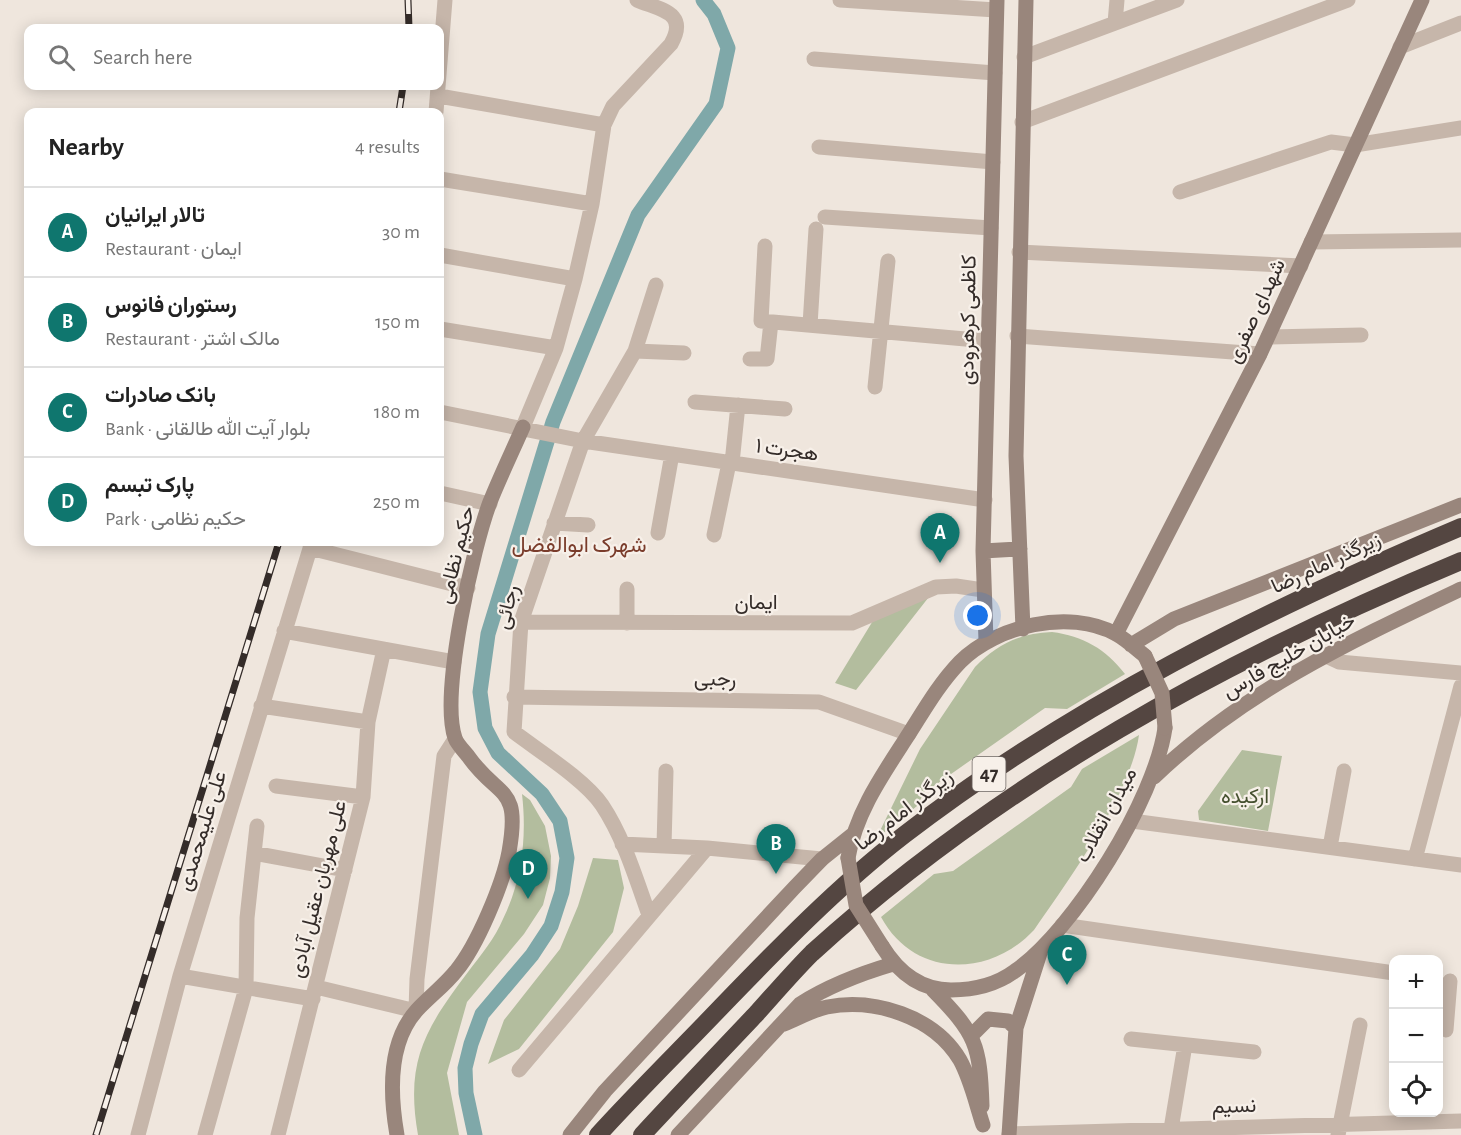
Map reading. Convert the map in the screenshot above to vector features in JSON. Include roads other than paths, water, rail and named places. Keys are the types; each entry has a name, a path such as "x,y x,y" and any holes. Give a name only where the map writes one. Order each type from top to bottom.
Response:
{"highway":[{"name":"زیرگذر امام رضا","path":"598,1135 796,930 902,836 970,787 1138,682 1325,587 1461,527"},
{"name":"47","path":"642,1135 811,955 909,871 1048,771 1166,702 1298,635 1461,561"}],"main road":[{"path":"1023,629 1016,456 1026,0"},
{"name":"شهدای صفری","path":"1116,634 1260,354 1422,0"},
{"name":"کاظمی کرهرودی","path":"986,641 983,550 997,5"},
{"name":"حکیم نظامی","path":"455,739 452,713 454,662 468,588 490,504 527,428"},
{"path":"1131,645 1174,619 1461,505"},
{"path":"983,550 1020,549"},
{"name":"خیابان خلیج فارس","path":"1151,780 1188,745 1247,701 1324,655 1461,589"},
{"name":"میدان انقلاب","path":"1056,622 1089,624 1116,634 1145,656 1162,693 1165,728 1162,749 1151,780 1132,821 1062,925 1041,950 1014,972 988,986 964,990 933,990 893,964 856,904 848,858 852,835 871,796 933,695 953,670 986,641 1023,629 1056,622"},
{"path":"397,1135 393,1093 396,1050 416,1011 457,970 486,919 509,854 513,814 510,802 502,790 471,761 455,739"},
{"path":"570,1135 605,1091 822,859 852,835"},
{"path":"1009,1135 1016,1028 1041,950"},
{"path":"678,1135 775,1028 801,1004 825,988 854,975 893,964"},
{"path":"933,990 963,1021 972,1035 981,1063 983,1130"},
{"path":"775,1028 824,1008 848,1004 872,1006 914,1020 945,1043 958,1058 966,1072 983,1130"},
{"path":"972,1035 988,1019 1008,1021 1016,1028"}],"street":[{"path":"444,24 445,0"},
{"name":"حکیم نظامی","path":"527,428 556,348 575,279 592,204 604,125 613,106 671,44 677,33 678,23 673,14 637,0"},
{"path":"840,0 997,5"},
{"path":"1116,23 1118,0"},
{"path":"1024,57 1177,0"},
{"path":"1022,122 1348,0"},
{"path":"1400,47 1461,23"},
{"path":"814,59 995,72"},
{"path":"437,108 439,90"},
{"path":"439,96 604,125"},
{"path":"1180,192 1331,142 1355,145 1461,128"},
{"path":"819,147 993,162"},
{"path":"444,180 592,204"},
{"path":"810,325 820,223 991,228"},
{"path":"1311,242 1461,240"},
{"path":"750,359 767,359 765,246"},
{"path":"1019,252 1300,266"},
{"path":"444,256 575,279"},
{"path":"875,387 888,261"},
{"name":"رجائی","path":"622,844 602,804 566,771 514,732 514,697 521,622 554,523 583,441 634,351 656,285"},
{"path":"766,321 988,341"},
{"path":"444,330 556,348"},
{"path":"1268,337 1361,335"},
{"path":"1017,336 1260,354"},
{"path":"634,351 684,353"},
{"path":"694,402 785,409"},
{"path":"714,536 730,463 738,405"},
{"name":"هجرت ۱","path":"444,413 583,441 985,500"},
{"path":"658,533 672,454"},
{"path":"444,494 490,504"},
{"path":"554,523 588,525"},
{"name":"علی علیمحمدی","path":"138,1135 180,976 311,546"},
{"path":"315,546 468,588"},
{"name":"ایمان","path":"521,622 852,623 936,586 983,590"},
{"path":"627,589 627,623"},
{"path":"284,631 454,662"},
{"name":"علی مهربان عقیل آبادی","path":"278,1135 363,797 368,722 384,649"},
{"path":"1324,655 1339,662 1461,673"},
{"path":"1415,859 1461,686"},
{"name":"رجبی","path":"514,697 819,702 909,734"},
{"path":"261,706 368,722"},
{"path":"180,976 246,988 314,993 416,1011 417,979 444,756 455,739"},
{"path":"664,846 666,771"},
{"path":"1330,847 1344,771"},
{"path":"276,786 363,797"},
{"path":"1132,821 1461,865"},
{"path":"205,1135 246,988 247,918 257,826"},
{"path":"649,915 622,844 706,848 822,859"},
{"path":"519,1070 706,848"},
{"path":"254,853 345,870"},
{"path":"1062,925 1389,972"},
{"path":"1446,1030 1450,981"},
{"path":"1339,1130 1360,1025"},
{"path":"1131,1039 1254,1052"},
{"path":"1171,1129 1185,1045"},
{"name":"نسیم","path":"1009,1135 1171,1129 1339,1130 1461,1121"}],"waterway":[{"path":"475,1135 466,1093 465,1068 471,1044 482,1014 532,955 551,926 562,892 567,858 560,821 542,794 498,753 485,728 480,692 488,634 553,422 638,215 716,104 728,48 714,14 703,0"}],"railway":[{"path":"408,0 409,24"},
{"path":"400,108 402,90"},
{"path":"96,1135 278,546"}],"place":[{"name":"تالار ایرانیان","path":"940,563"},
{"name":"رستوران فانوس","path":"776,874"},
{"name":"پارک تبسم","path":"528,899"},
{"name":"بانک صادرات","path":"1067,985"}],"district":[{"name":"شهرک ابوالفضل","path":"579,545"}],"park label":[{"name":"ارکیده","path":"1245,796"}]}
